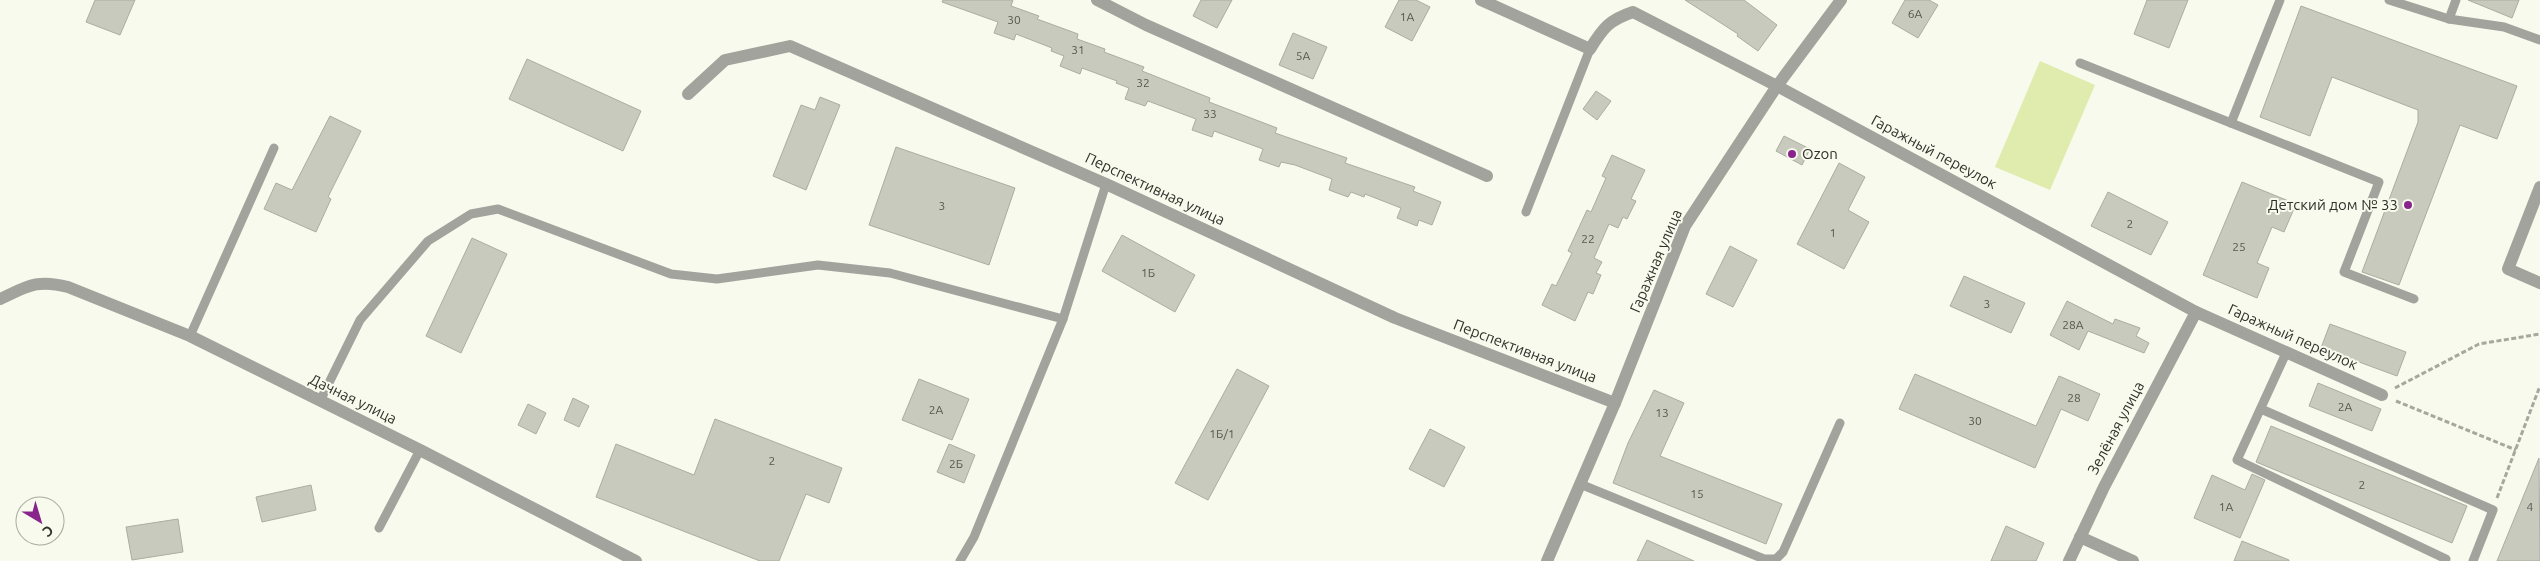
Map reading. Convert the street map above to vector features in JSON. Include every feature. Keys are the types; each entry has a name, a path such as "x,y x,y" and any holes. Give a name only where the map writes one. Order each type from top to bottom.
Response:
{"street":[{"path":"1097,0 1146,25 1487,176"},
{"path":"1481,0 1590,49"},
{"name":"Гаражная улица","path":"1547,561 1615,404 1685,226 1776,86 1841,0"},
{"name":"Гаражный переулок","path":"1590,49 1602,29 1616,18 1633,12 1776,86 2196,312 2382,395"},
{"name":"Перспективная улица","path":"688,94 725,60 790,46 1106,184 1395,318 1615,404"},
{"path":"2540,186 2508,269 2540,283"},
{"name":"Дачная улица","path":"0,299 32,284 48,282 68,287 190,336 420,450 636,561"},
{"name":"Зелёная улица","path":"2070,561 2080,537 2196,312"},
{"path":"2080,537 2133,561"}],"lane":[{"path":"2231,123 2280,0"},
{"path":"2389,0 2449,19 2504,27 2540,40"},
{"path":"2449,19 2456,0"},
{"path":"1526,212 1590,49"},
{"path":"2080,63 2379,182 2344,272 2414,299"},
{"path":"190,336 274,148"},
{"path":"960,561 974,537 1063,319 1106,184"},
{"path":"320,401 360,320 428,240 472,214 498,209 671,274 717,279 818,264 890,273 1063,319"},
{"path":"2287,351 2237,460 2446,559"},
{"path":"2261,409 2493,510 2473,561"},
{"path":"1580,484 1764,559 1776,559 1783,552 1840,423"},
{"path":"379,528 420,450"}],"path":[{"path":"2382,395 2479,344 2540,334"},
{"path":"2493,510 2540,386"},
{"path":"2382,395 2516,450"}],"green space":[{"path":"2040,61 2095,85 2050,190 1995,167"}],"building":[{"path":"95,0 135,0 120,35 86,22"},
{"path":"943,0 1013,0 1011,6 1039,16 1037,19 1078,34 1077,39 1105,49 1104,52 1144,67 1142,71 1210,98 1209,102 1277,128 1275,133 1347,158 1345,163 1415,187 1413,191 1441,202 1432,225 1419,220 1417,226 1397,218 1401,208 1365,194 1364,197 1351,192 1348,197 1329,190 1332,179 1295,165 1281,162 1279,167 1259,160 1263,149 1214,131 1212,137 1192,130 1196,119 1148,101 1145,106 1125,99 1129,88 1116,83 1117,81 1082,68 1080,74 1060,66 1064,56 1051,51 1052,48 1016,34 1014,40 994,33 998,22 942,2"},
{"path":"1201,0 1232,0 1217,28 1193,16"},
{"path":"1399,0 1416,0 1430,7 1412,41 1385,27"},
{"path":"1685,0 1744,0 1777,25 1758,51 1737,36 1738,34"},
{"path":"1905,0 1929,0 1938,5 1918,38 1892,23"},
{"path":"2147,0 2188,0 2169,48 2134,34"},
{"path":"2468,0 2519,0 2512,18"},
{"name":"Детский дом № 33","path":"2301,6 2517,86 2497,139 2460,125 2399,285 2362,272 2418,122 2418,110 2332,77 2310,136 2260,117"},
{"path":"1293,33 1327,47 1313,79 1279,65"},
{"path":"527,59 641,111 623,151 509,99"},
{"path":"1596,91 1611,101 1597,120 1583,109"},
{"path":"820,97 840,105 806,190 773,176 801,105 815,110"},
{"path":"330,116 361,131 328,197 331,199 316,232 264,209 276,183 292,190"},
{"path":"1784,136 1810,149 1802,165 1776,151"},
{"path":"896,147 1015,188 989,265 869,225"},
{"path":"1612,155 1645,170 1631,199 1636,201 1627,219 1623,217 1618,228 1609,224 1594,258 1602,262 1596,273 1601,275 1593,294 1588,292 1575,321 1542,305 1552,284 1556,286 1572,253 1568,251 1587,210 1591,212 1606,178 1602,176"},
{"path":"1839,163 1865,177 1848,210 1869,222 1844,269 1797,244"},
{"path":"2242,182 2296,204 2284,232 2272,227 2257,263 2269,268 2257,298 2203,275"},
{"path":"2108,192 2168,222 2151,255 2091,226"},
{"path":"1122,235 1195,275 1175,312 1102,271"},
{"path":"472,238 507,254 461,353 426,336"},
{"path":"1730,246 1757,260 1733,307 1706,294"},
{"path":"1964,276 2025,303 2011,333 1950,306"},
{"path":"2067,301 2113,324 2115,319 2140,328 2136,336 2149,343 2144,353 2088,331 2079,350 2050,335"},
{"path":"2330,324 2406,352 2397,376 2321,348"},
{"path":"1237,369 1269,386 1208,500 1175,483"},
{"path":"1915,374 2036,426 2059,376 2100,394 2088,421 2061,409 2035,468 1899,409"},
{"path":"919,379 969,399 952,440 902,420"},
{"path":"2318,383 2381,409 2372,431 2309,406"},
{"path":"1654,390 1684,403 1660,456 1782,504 1766,544 1613,483 1628,443"},
{"path":"573,398 589,406 579,427 564,420"},
{"path":"528,404 546,413 536,434 518,425"},
{"path":"715,419 842,468 829,503 806,494 779,561 760,561 596,497 616,444 694,475"},
{"path":"2271,426 2467,506 2452,543 2256,462"},
{"path":"1430,429 1465,447 1444,487 1409,469"},
{"path":"949,444 975,455 964,483 937,472"},
{"path":"2539,458 2540,561 2497,561"},
{"path":"2252,474 2265,480 2240,538 2194,518 2212,475 2245,490"},
{"path":"311,485 316,510 262,522 256,497"},
{"path":"178,519 183,552 132,560 126,527"},
{"path":"2006,526 2044,543 2036,561 1991,561"},
{"path":"1647,540 1694,561 1637,561"},
{"path":"2242,541 2289,560 2289,561 2234,561"}],"place":[{"name":"Ozon","path":"1792,154"},
{"name":"Детский дом № 33","path":"2408,205"}]}
